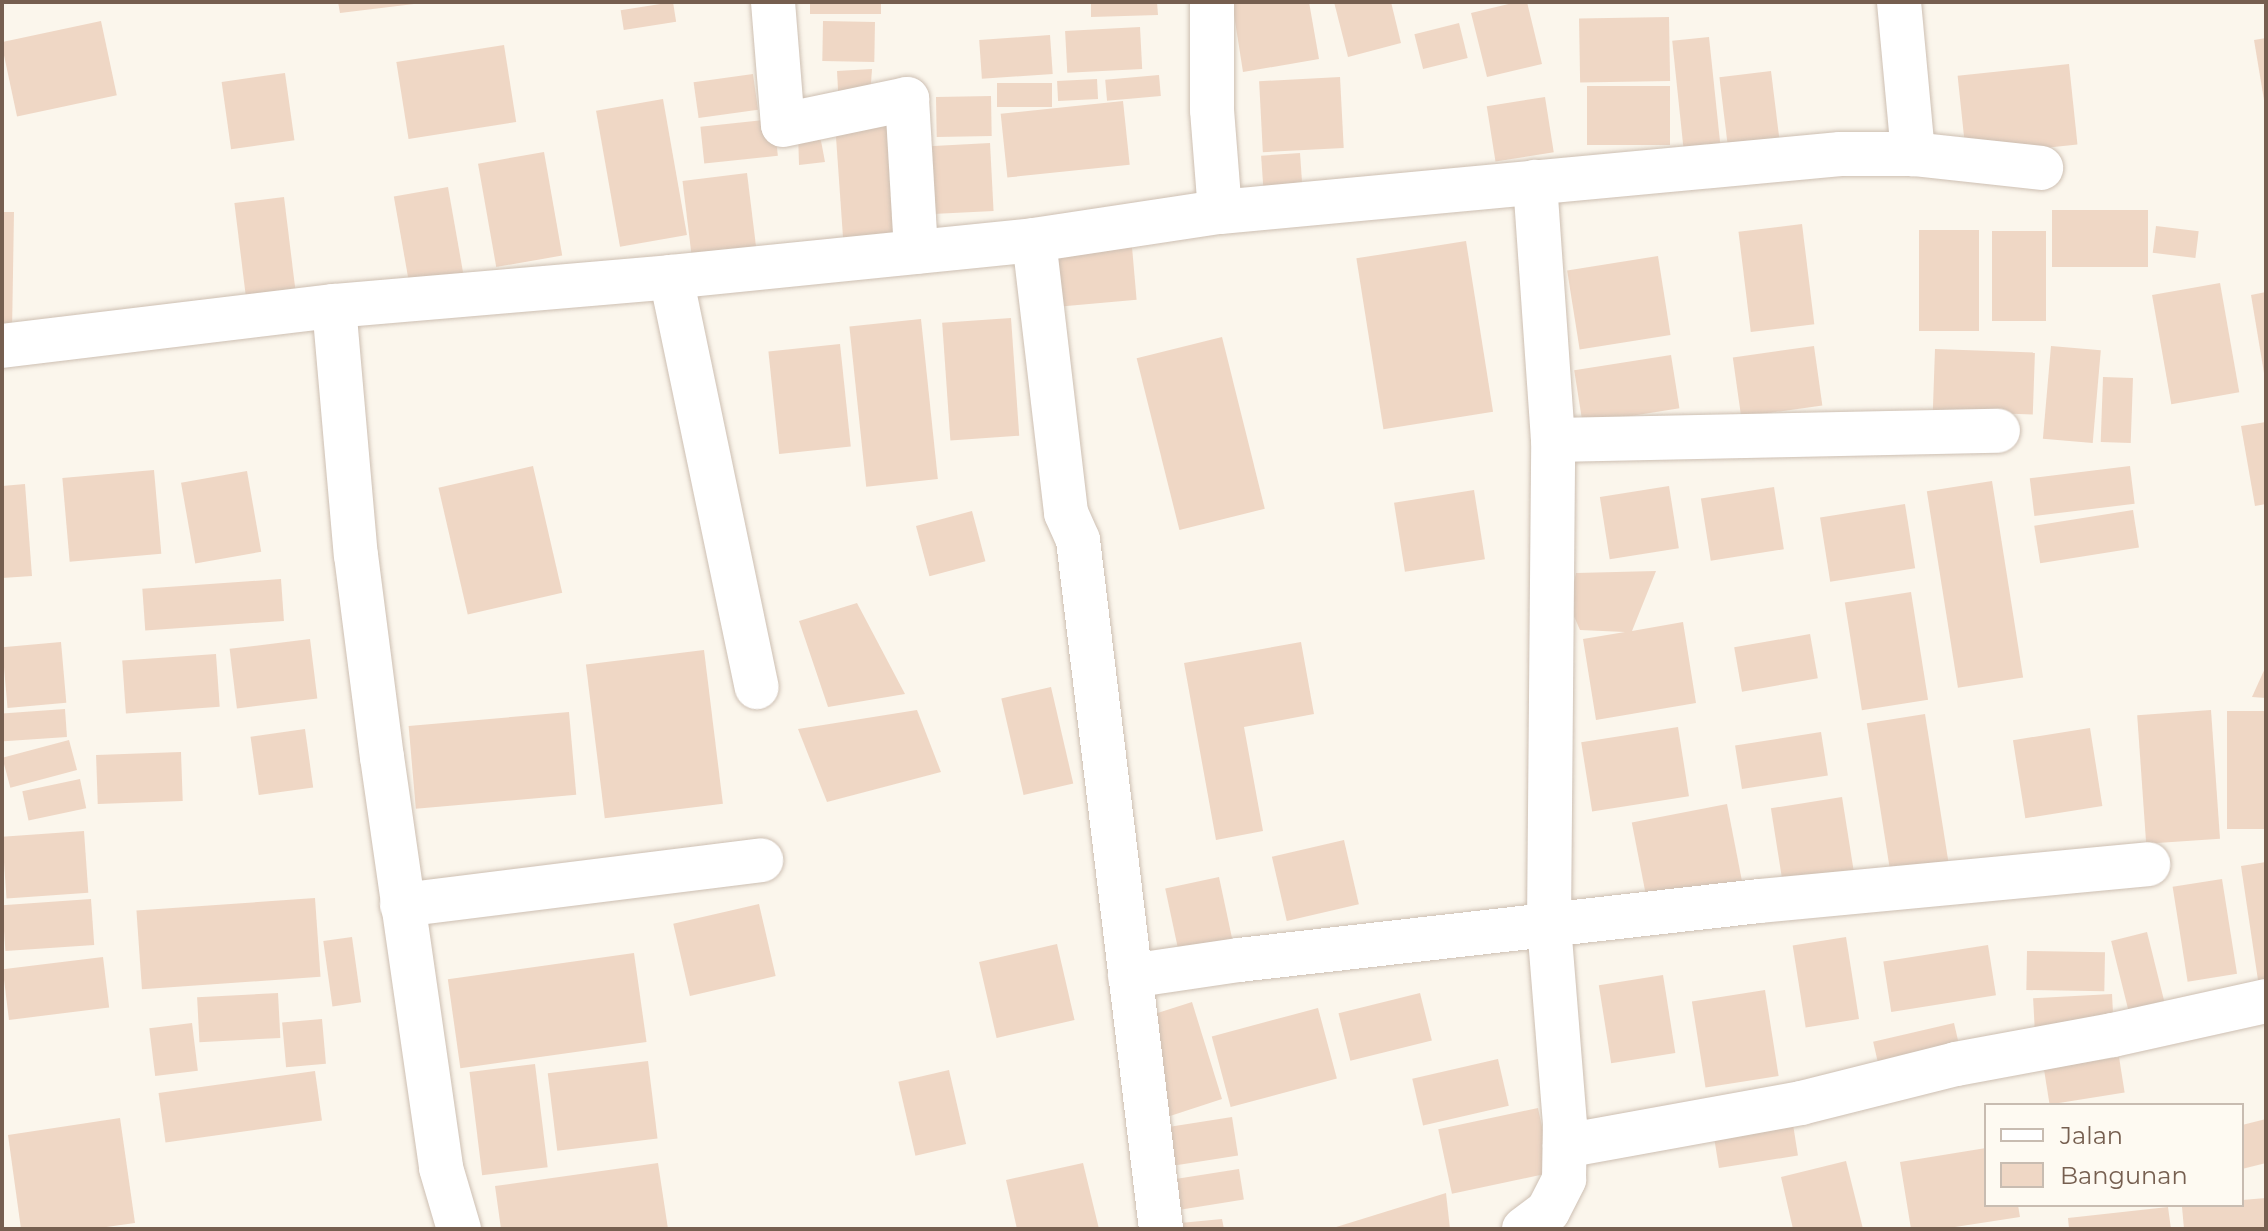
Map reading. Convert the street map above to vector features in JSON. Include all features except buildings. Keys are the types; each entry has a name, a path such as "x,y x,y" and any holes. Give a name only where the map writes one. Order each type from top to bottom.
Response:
{"street":[{"path":"773,2 783,125 907,99 916,252"},
{"path":"1212,2 1212,110 1220,212"},
{"path":"1899,2 1913,154"},
{"path":"2,346 334,306 671,277 1034,240 1220,212 1840,154 1913,154 2041,168"},
{"path":"1524,1229 1548,1211 1564,1179 1565,1146 1549,925 1553,440 1535,182"},
{"path":"1034,240 1066,513 1078,540 1161,1229"},
{"path":"671,277 757,687"},
{"path":"334,306 356,555 402,905 441,1168 459,1229"},
{"path":"1553,440 1998,431"},
{"path":"402,905 761,860"},
{"path":"1130,976 1922,883 2148,864"},
{"path":"1565,1146 1801,1103 1956,1064 2113,1035 2266,1001"}]}
